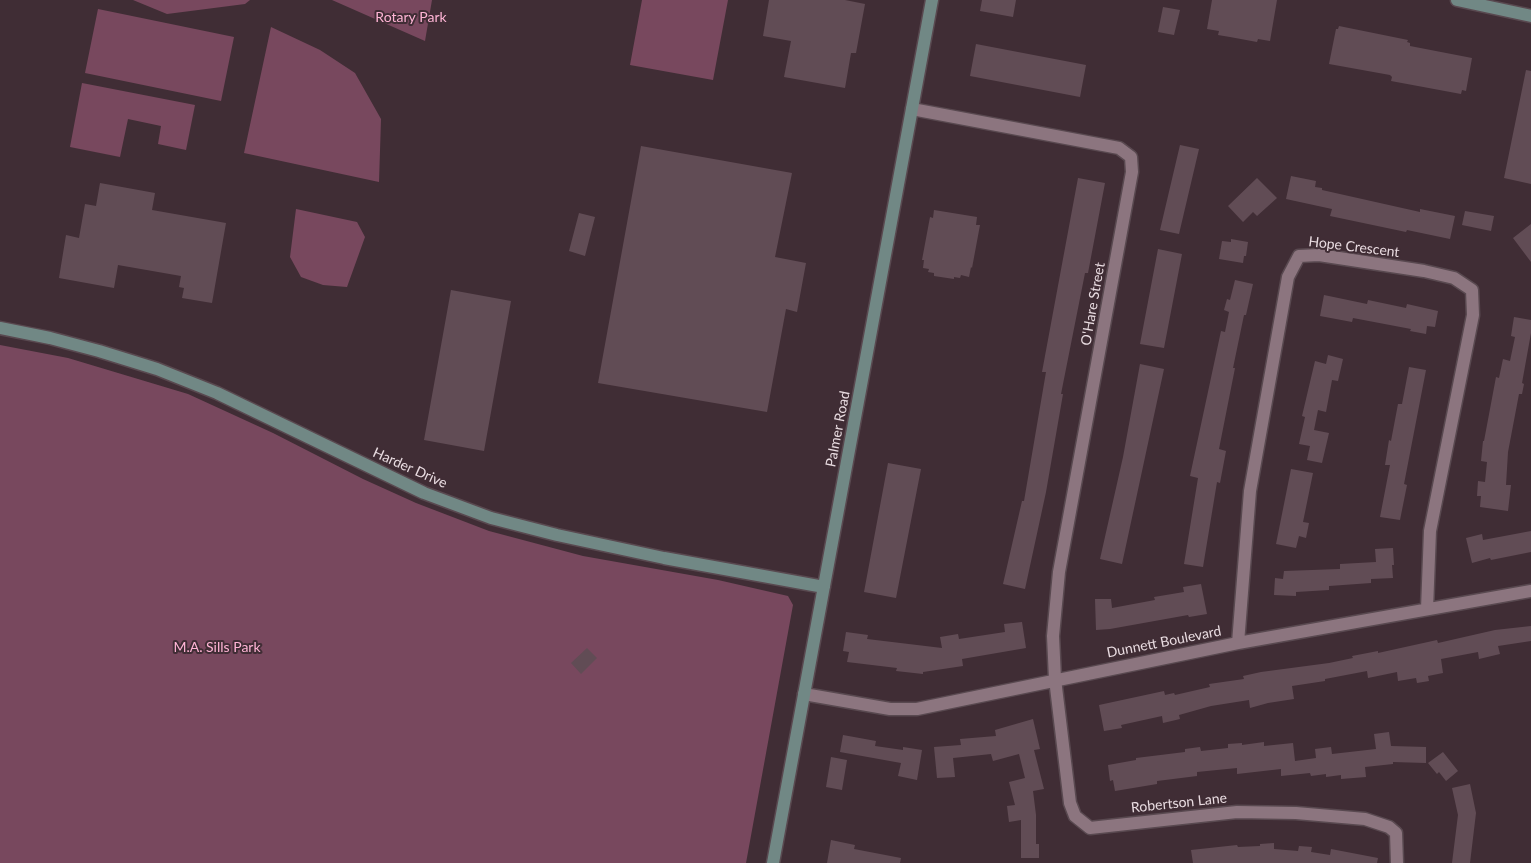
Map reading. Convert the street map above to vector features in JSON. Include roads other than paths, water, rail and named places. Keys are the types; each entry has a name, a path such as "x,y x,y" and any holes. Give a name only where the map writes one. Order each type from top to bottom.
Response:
{"street":[{"name":"Palmer Road","path":"773,863 932,0"},
{"path":"1457,0 1531,16"},
{"name":"O'Hare Street","path":"912,109 1119,148 1132,158 1132,172 1059,572 1053,636 1055,679"},
{"name":"Hope Crescent","path":"1238,643 1250,491 1288,277 1298,256 1319,255 1424,271 1454,278 1472,290 1473,314 1430,530 1427,609"},
{"name":"Harder Drive","path":"0,328 50,338 157,369 217,393 424,492 492,518 557,535 664,558 824,587"},
{"name":"Dunnett Boulevard","path":"804,694 890,709 917,709 1055,679 1238,643 1531,590"},
{"name":"Robertson Lane","path":"1055,679 1070,802 1075,816 1090,828 1237,812 1296,813 1365,819 1389,827 1396,833 1397,863"}],"park label":[{"name":"Rotary Park","path":"411,17"},
{"name":"M.A. Sills Park","path":"217,647"}]}
